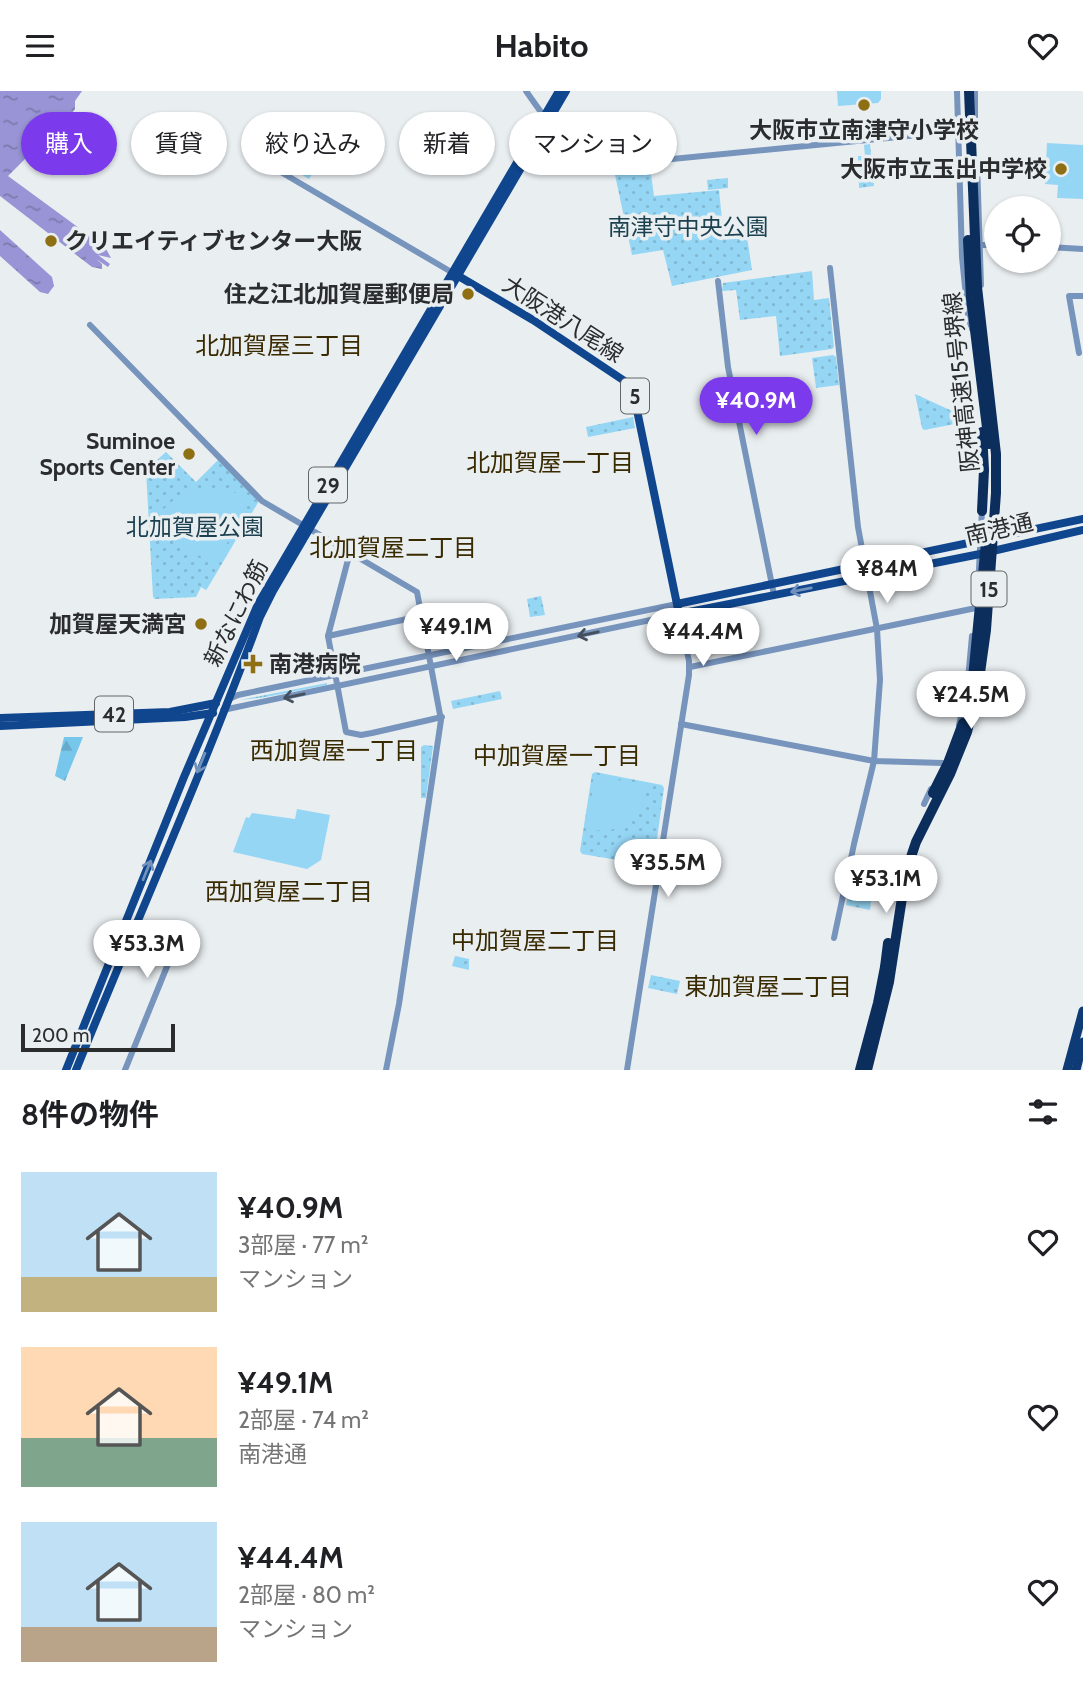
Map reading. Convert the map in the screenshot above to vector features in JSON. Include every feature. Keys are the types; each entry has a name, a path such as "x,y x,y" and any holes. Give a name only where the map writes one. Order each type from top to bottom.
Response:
{"highway":[{"name":"阪神高速15号堺線","path":"860,1070 878,1003 902,864 910,839 953,752 972,686 990,470 986,410 969,273 963,91"},
{"name":"阪神高速15号堺線","path":"867,1070 889,982 906,871 916,842 950,774 967,732 978,687 986,630 996,462 993,411 977,287 969,91"},
{"name":"15","path":"969,273 969,324 981,418 982,511"},
{"path":"1068,1070 1083,1011"},
{"path":"1076,1070 1083,1042"}],"main road":[{"name":"新なにわ筋","path":"549,112 559,91"},
{"name":"新なにわ筋","path":"550,112 566,91"},
{"name":"新なにわ筋","path":"76,1070 127,942 167,853 260,617 307,528 513,175"},
{"name":"大阪港八尾線","path":"455,274 533,320 632,386 679,614"},
{"name":"南港通","path":"677,604 1083,519"},
{"name":"新なにわ筋","path":"66,1070 210,714 258,604 307,528"},
{"name":"南港通","path":"679,614 980,554 1083,530"},
{"name":"42","path":"0,718 170,712 227,700"},
{"name":"42","path":"0,726 210,714 223,710"}],"street":[{"path":"526,91 542,112"},
{"path":"924,804 958,726 965,702 976,608 982,511 986,499 985,438 968,316 962,244 957,91"},
{"path":"975,91 985,335 1000,466 992,591 979,690"},
{"path":"677,159 960,131"},
{"path":"286,175 455,274"},
{"path":"962,244 984,245"},
{"path":"1061,248 1083,249"},
{"path":"830,268 855,501 877,630 880,680 874,761 853,843 834,938"},
{"path":"718,281 728,367 774,595"},
{"path":"1079,353 1069,296 1083,296"},
{"path":"90,325 262,501 416,592 442,717 399,1004 386,1070"},
{"path":"350,552 328,636 346,732 372,733 442,717"},
{"name":"南港通","path":"227,700 238,695 677,604"},
{"path":"690,667 976,608"},
{"path":"627,1070 690,667 679,614"},
{"name":"南港通","path":"223,710 679,614"},
{"path":"328,636 421,616"},
{"path":"681,724 874,761 943,763"},
{"path":"891,984 907,872 913,853 956,765"},
{"path":"125,1070 170,959"}],"green space":[{"path":"837,91 881,91 881,99 878,103 838,106"},
{"path":"1047,143 1083,145 1083,199 1061,198 1057,196 1058,185 1045,184"},
{"path":"870,144 874,186 859,188 858,156 865,156 864,145"},
{"name":"南津守中央公園","path":"615,175 651,175 654,196 719,190 724,239 747,236 752,270 672,286 663,250 632,255"},
{"path":"728,178 728,188 708,190 707,180"},
{"name":"南津守中央公園","path":"812,271 814,300 829,298 834,347 832,349 780,356 776,316 740,320 736,290 722,291 723,283"},
{"path":"833,355 836,357 839,385 816,388 812,358"},
{"path":"915,394 963,416 965,422 924,430"},
{"path":"633,417 635,428 588,437 586,427"},
{"name":"北加賀屋公園","path":"166,452 196,482 218,460 259,501 207,589 201,587 196,597 153,597 146,470"},
{"path":"210,489 237,493 246,500 231,537 216,561 210,562 181,545 156,523 164,509 177,498"},
{"path":"541,596 545,615 530,617 527,599"},
{"path":"327,683 266,697 240,700"},
{"path":"500,691 502,699 453,709 451,701"},
{"path":"64,737 83,737 65,781 55,776"},
{"path":"433,746 426,798 421,798 421,747"},
{"path":"595,772 662,785 664,788 654,861 648,860 647,865 582,854 580,851 592,774"},
{"path":"600,777 648,785 646,795 634,814 626,822 607,831 587,825 594,781"},
{"path":"297,809 330,815 321,860 307,869 233,852 246,817 249,818 252,813 295,819"},
{"path":"853,871 874,874 870,910 846,905"},
{"path":"455,956 469,959 469,970 452,966"},
{"path":"651,975 680,981 677,994 648,988"}],"water":[{"path":"0,91 82,91 75,101 73,112 21,112 21,163 8,176 105,247 111,258 98,255 110,264 108,267 96,259 102,264 102,269 92,267 0,196"},
{"path":"0,230 52,277 54,286 48,294 40,292 0,256"}],"place":[{"name":"大阪市立南津守小学校","path":"864,105"},
{"name":"大阪市立玉出中学校","path":"1061,169"},
{"name":"クリエイティブセンター大阪","path":"51,241"},
{"name":"住之江北加賀屋郵便局","path":"468,294"},
{"name":"Suminoe Sports Center","path":"189,454"},
{"name":"加賀屋天満宮","path":"201,624"},
{"name":"南港病院","path":"253,664"}],"district":[{"name":"北加賀屋三丁目","path":"279,345"},
{"name":"北加賀屋一丁目","path":"550,462"},
{"name":"北加賀屋二丁目","path":"393,547"},
{"name":"西加賀屋一丁目","path":"334,750"},
{"name":"中加賀屋一丁目","path":"557,755"},
{"name":"西加賀屋二丁目","path":"289,891"},
{"name":"中加賀屋二丁目","path":"535,940"},
{"name":"東加賀屋二丁目","path":"768,986"}]}
